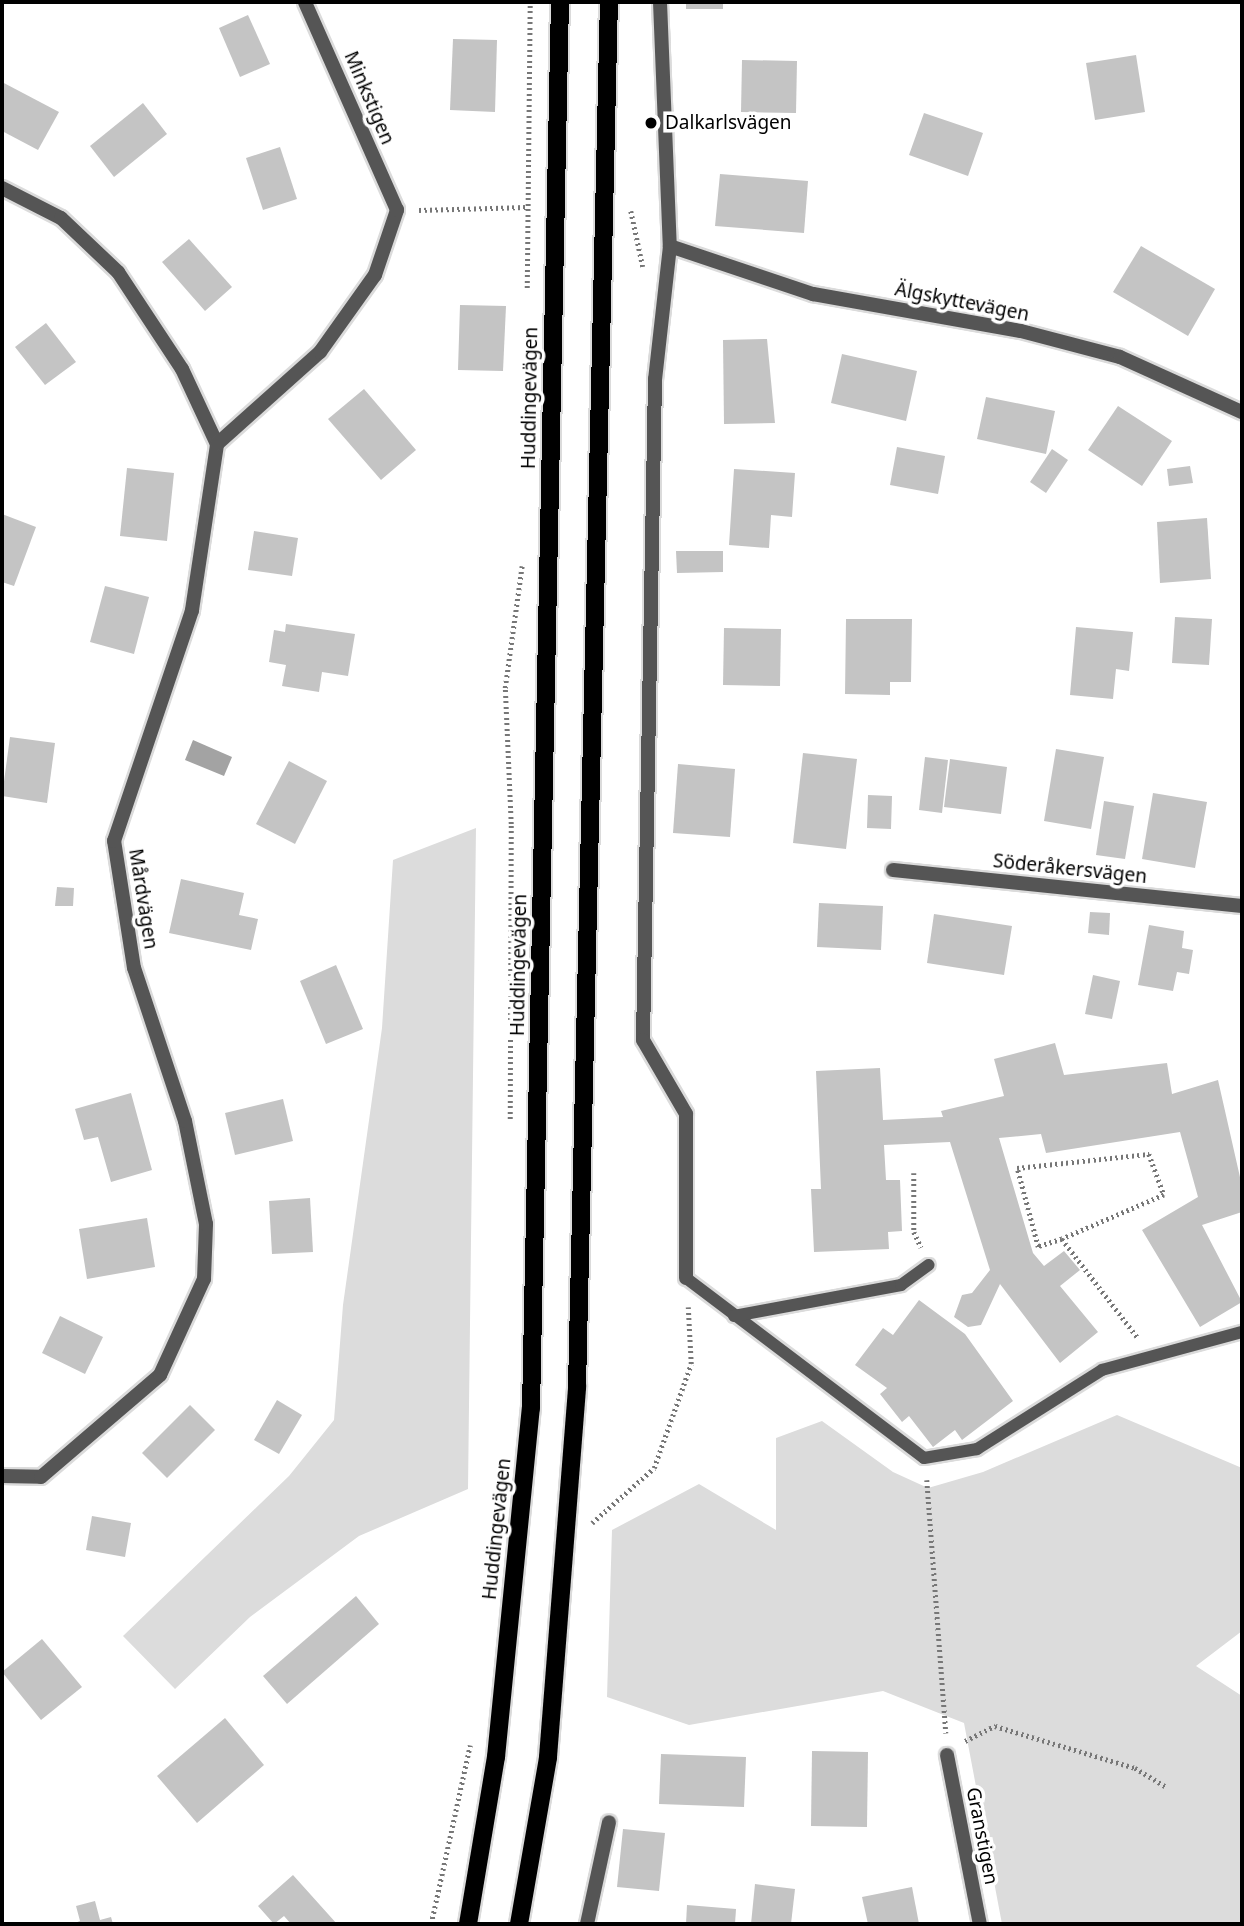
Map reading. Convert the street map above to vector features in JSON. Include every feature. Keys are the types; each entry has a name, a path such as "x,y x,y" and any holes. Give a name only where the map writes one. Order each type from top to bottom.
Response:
{"main road":[{"name":"Huddingevägen","path":"468,1924 496,1757 531,1408 560,2"},
{"path":"519,1924 548,1757 576,1387 609,2"}],"street":[{"name":"Minkstigen","path":"304,2 397,210"},
{"path":"660,2 670,246 656,368 643,1040 686,1114 686,1278"},
{"path":"2,188 61,218 118,272 182,369 217,444 320,352 375,275 397,210"},
{"name":"Älgskyttevägen","path":"670,246 813,294 1021,331 1120,357 1242,412"},
{"name":"Mårdvägen","path":"2,1476 41,1478 160,1375 204,1279 206,1224 185,1121 134,968 114,841 192,610 217,444"},
{"name":"Söderåkersvägen","path":"893,870 1242,906"},
{"name":"Granstigen","path":"947,1755 979,1924"},
{"path":"587,1924 609,1822"}],"lane":[{"path":"734,1316 901,1285 929,1265"},
{"path":"686,1278 924,1458 977,1449 1102,1370 1242,1332"}],"path":[{"path":"527,302 530,2"},
{"path":"397,210 526,207"},
{"path":"509,1130 511,824 505,688 523,558"},
{"path":"1149,1154 1164,1195 1062,1239 1038,1247 1017,1168 1149,1154"},
{"path":"914,1172 914,1231 929,1265"},
{"path":"1062,1239 1152,1355"},
{"path":"588,1526 654,1468 691,1364 686,1278"},
{"path":"924,1458 941,1604 947,1755 995,1726 1135,1768 1167,1787"},
{"path":"431,1924 472,1736"}],"shaded area":[{"path":"193,740 232,757 224,776 185,760"},
{"path":"476,828 468,1489 359,1536 250,1617 175,1689 123,1636 289,1476 334,1420 343,1305 382,1028 393,860"},
{"path":"1117,1415 1242,1468 1242,1631 1196,1666 1242,1696 1242,1924 1002,1924 964,1723 883,1691 689,1725 607,1697 612,1530 699,1484 776,1530 776,1438 822,1421 893,1472 928,1488 983,1472"}],"building":[{"path":"686,2 723,2 723,9 686,9"},
{"path":"248,15 270,64 240,77 219,28"},
{"path":"453,39 497,40 495,112 450,110"},
{"path":"1136,55 1145,112 1095,120 1086,63"},
{"path":"742,60 797,61 796,113 741,112"},
{"path":"2,82 59,112 38,150 2,131"},
{"path":"143,103 167,134 114,177 90,146"},
{"path":"924,113 983,133 968,176 909,155"},
{"path":"280,147 297,199 263,210 246,158"},
{"path":"720,174 808,181 804,233 715,226"},
{"path":"189,239 232,287 205,311 162,262"},
{"path":"1141,246 1215,289 1188,336 1113,292"},
{"path":"460,305 506,306 503,371 458,370"},
{"path":"46,323 76,362 45,385 15,347"},
{"path":"767,339 775,423 724,424 723,340"},
{"path":"842,354 917,371 906,421 831,403"},
{"path":"364,389 416,450 381,480 328,419"},
{"path":"986,397 1055,411 1046,454 977,439"},
{"path":"1118,406 1172,441 1142,486 1088,450"},
{"path":"897,447 945,456 938,494 890,485"},
{"path":"1052,449 1068,460 1046,493 1030,482"},
{"path":"1190,466 1193,483 1169,486 1167,469"},
{"path":"127,468 174,473 167,541 120,536"},
{"path":"734,469 795,473 792,517 771,515 769,548 729,545"},
{"path":"2,514 36,527 14,586 2,582"},
{"path":"1207,518 1211,579 1160,583 1157,522"},
{"path":"254,531 298,538 292,576 248,570"},
{"path":"676,551 723,551 723,572 677,573"},
{"path":"105,586 149,597 134,654 90,642"},
{"path":"1175,617 1212,619 1209,665 1172,663"},
{"path":"846,619 912,619 911,682 890,682 890,695 845,694"},
{"path":"286,624 355,634 348,676 322,672 319,692 282,686 286,665 269,662 274,630 285,632"},
{"path":"1076,627 1133,632 1129,671 1116,669 1113,699 1070,695"},
{"path":"724,628 781,629 780,686 723,685"},
{"path":"10,737 55,743 47,803 2,796"},
{"path":"1056,749 1104,757 1091,829 1044,821"},
{"path":"803,753 857,759 846,849 793,843"},
{"path":"925,757 948,760 942,813 919,810"},
{"path":"950,759 1007,767 1001,814 944,807"},
{"path":"289,761 327,781 295,844 256,824"},
{"path":"678,764 735,769 730,837 673,833"},
{"path":"1153,793 1207,802 1195,868 1142,859"},
{"path":"868,795 892,796 891,829 867,828"},
{"path":"1104,801 1134,806 1125,859 1096,855"},
{"path":"181,879 244,893 239,915 258,919 251,950 169,933"},
{"path":"57,887 74,888 73,906 55,906"},
{"path":"819,903 883,906 881,950 817,947"},
{"path":"1090,912 1110,913 1109,935 1088,933"},
{"path":"934,914 1012,926 1004,975 927,963"},
{"path":"1149,925 1184,931 1182,948 1193,950 1189,974 1177,972 1173,991 1138,985"},
{"path":"336,965 363,1029 326,1044 300,981"},
{"path":"1093,975 1120,981 1112,1019 1085,1014"},
{"path":"1055,1043 1064,1075 1167,1063 1172,1094 1218,1080 1242,1186 1242,1212 1202,1225 1242,1302 1200,1327 1142,1230 1198,1197 1180,1132 1046,1153 1041,1134 999,1138 1033,1253 1044,1266 1064,1251 1080,1270 1060,1286 1098,1332 1060,1363 1000,1284 981,1325 968,1327 954,1317 962,1295 972,1293 990,1270 950,1142 884,1145 886,1180 900,1180 902,1231 888,1232 889,1249 814,1252 811,1189 821,1189 816,1071 880,1068 883,1120 943,1117 941,1111 1004,1096 994,1059"},
{"path":"131,1093 152,1170 111,1182 98,1137 84,1140 75,1109"},
{"path":"283,1099 293,1141 235,1155 225,1113"},
{"path":"310,1198 313,1252 272,1254 269,1201"},
{"path":"147,1218 155,1267 87,1279 79,1229"},
{"path":"919,1300 965,1334 1013,1401 962,1440 955,1430 933,1447 909,1416 902,1422 880,1394 887,1388 855,1365 883,1328 893,1335"},
{"path":"60,1316 103,1337 85,1374 42,1353"},
{"path":"277,1400 302,1415 279,1454 254,1440"},
{"path":"190,1405 215,1430 167,1478 142,1453"},
{"path":"92,1516 131,1523 125,1557 86,1550"},
{"path":"356,1596 379,1624 287,1704 263,1676"},
{"path":"42,1639 82,1687 41,1720 2,1672"},
{"path":"225,1718 264,1765 197,1823 157,1776"},
{"path":"812,1751 868,1752 867,1827 811,1826"},
{"path":"661,1754 746,1757 744,1807 659,1804"},
{"path":"623,1829 665,1833 659,1891 617,1887"},
{"path":"293,1875 337,1924 291,1924 284,1916 274,1924 258,1906"},
{"path":"755,1884 795,1889 791,1924 751,1924"},
{"path":"912,1887 919,1924 868,1924 862,1897"},
{"path":"95,1901 100,1920 111,1917 113,1924 72,1924 80,1921 76,1906"},
{"path":"687,1905 736,1909 735,1924 686,1924"}],"place":[{"name":"Dalkarlsvägen","path":"651,123"}]}
